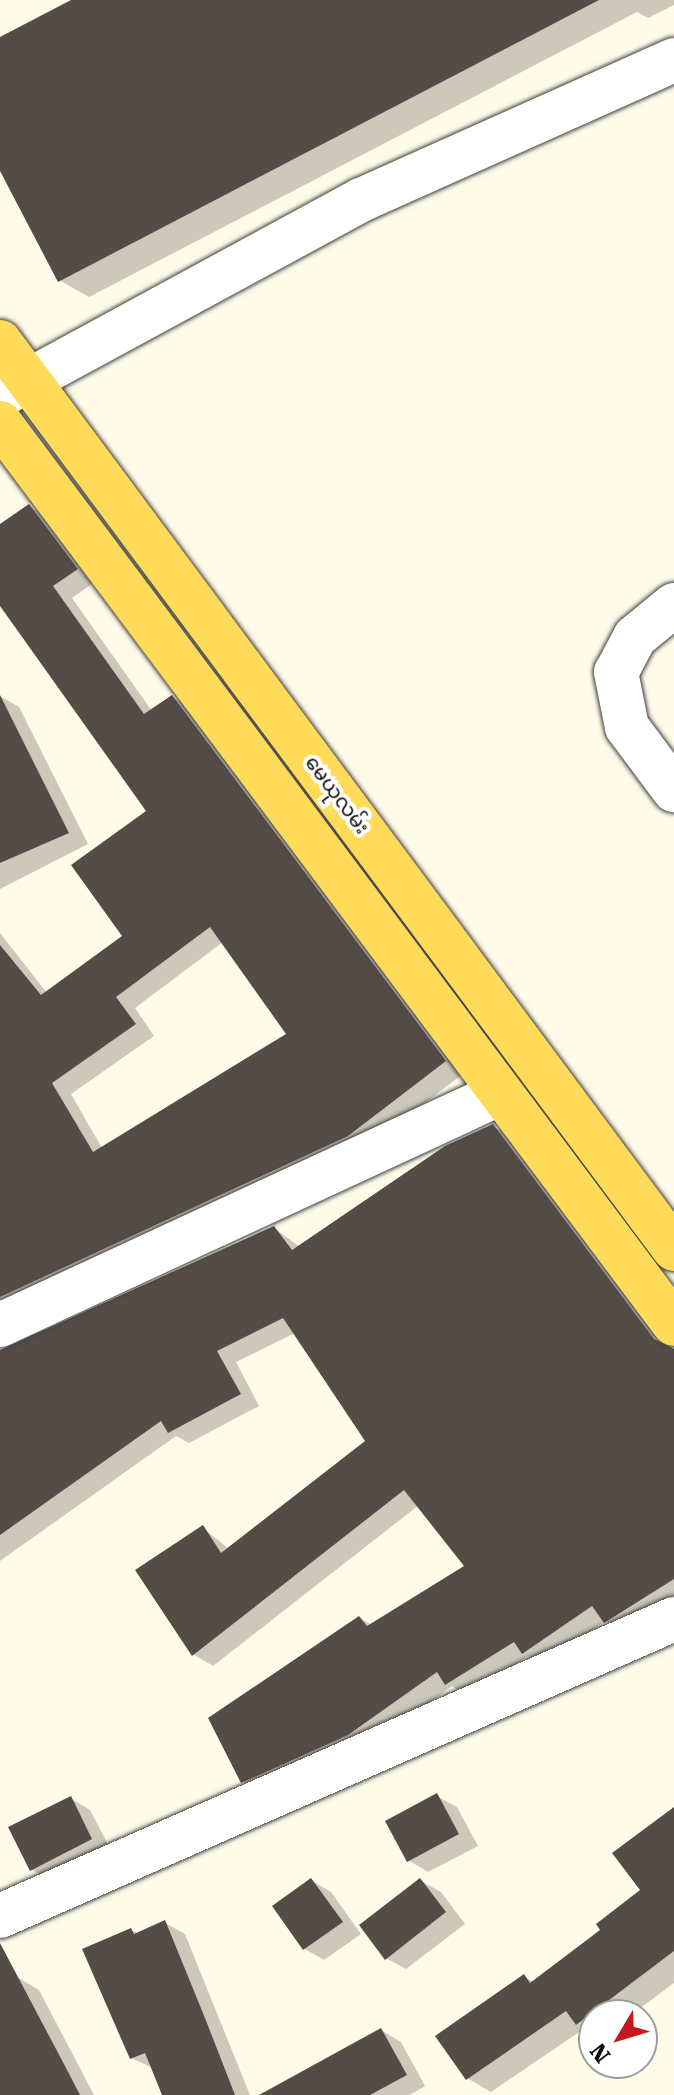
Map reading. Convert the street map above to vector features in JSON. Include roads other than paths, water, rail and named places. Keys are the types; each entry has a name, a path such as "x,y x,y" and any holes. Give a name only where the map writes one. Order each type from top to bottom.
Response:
{"main road":[{"name":"မေယုလမ်း","path":"0,342 14,388 674,1249"},
{"path":"0,423 674,1324"}],"street":[{"path":"14,388 361,200 674,60"},
{"path":"674,605 635,637 616,672 627,727 674,790"},
{"path":"0,1325 501,1093"},
{"path":"0,1916 674,1619"}]}
